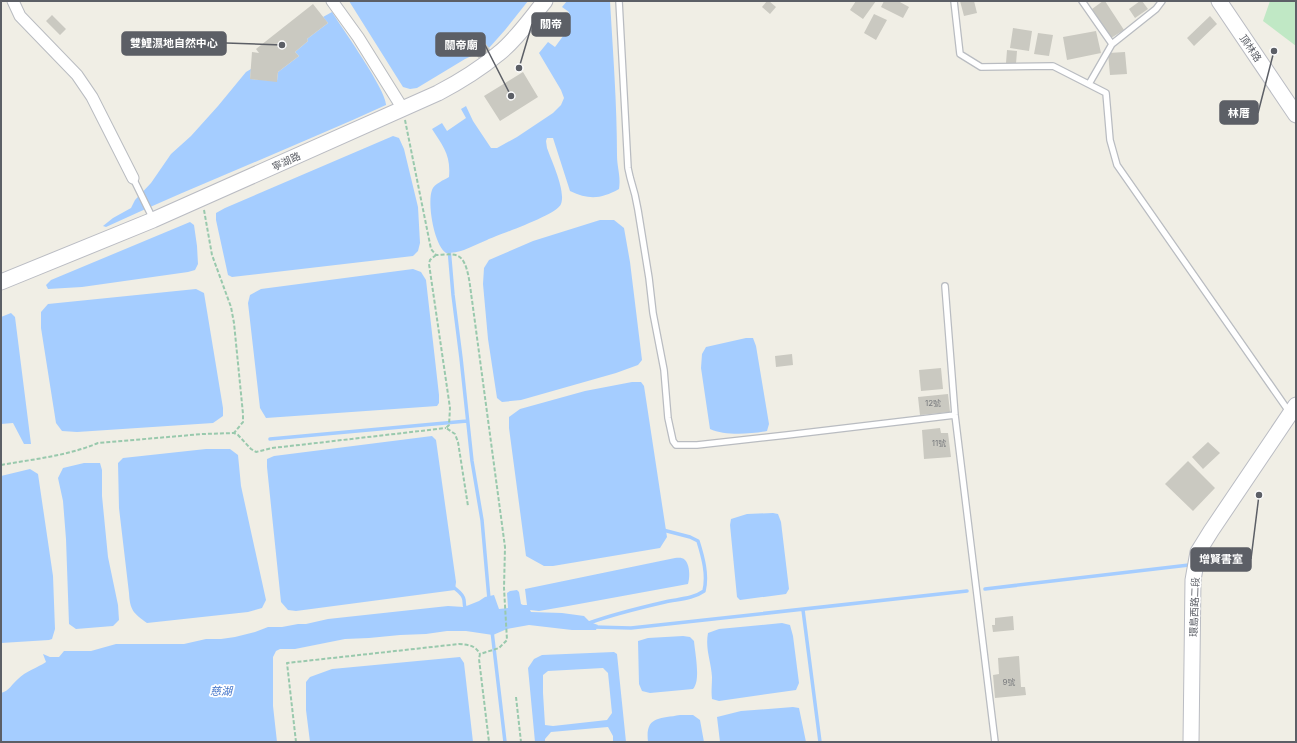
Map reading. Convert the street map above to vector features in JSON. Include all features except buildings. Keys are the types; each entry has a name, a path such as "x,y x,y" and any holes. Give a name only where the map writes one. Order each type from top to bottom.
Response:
{"main road":[{"name":"寧湖路","path":"1,282 151,215 202,198 403,109 457,83 499,54 514,39 545,1"},
{"name":"頂林路","path":"1220,1 1296,115"},
{"name":"環島西路二段","path":"1191,742 1193,580 1198,552 1210,531 1293,409"}],"street":[{"path":"13,1 20,16 77,75 92,97 133,178"},
{"path":"332,1 358,37 403,109"}],"lane":[{"path":"619,1 628,168 636,195 653,313 664,370 668,418 673,441 676,445 697,445 765,438 955,415"},
{"path":"954,1 960,54 976,64 981,67 1053,66 1106,93 1110,140 1117,165 1293,409"},
{"path":"1082,1 1112,44"},
{"path":"1089,84 1112,44 1156,9 1162,1"},
{"path":"133,178 151,215"},
{"path":"945,286 955,415 995,742"}],"path":[{"path":"403,109 431,250 436,255"},
{"path":"202,198 212,254 231,307 234,323 243,422 234,433"},
{"path":"446,428 449,426 450,418 429,264 430,260 436,255 453,255 460,257 467,268 504,540 507,640 499,648 480,654"},
{"path":"1,466 63,455 98,443 203,434 234,433 256,452 272,448 446,428 455,434 458,442 468,506"},
{"path":"296,742 287,663 458,644 471,645 478,649 480,654 490,742"},
{"path":"516,697 521,742"}],"green space":[{"path":"1270,1 1296,1 1296,46 1263,21"}],"water":[{"path":"349,1 528,1 489,48 482,40 471,48 476,54 417,88 410,89 403,87"},
{"path":"567,1 610,1 616,98 617,160 620,180 619,189 606,195 595,197 583,196 570,191 553,138 547,138 547,148 558,176 562,192 561,204 550,213 539,219 467,249 458,252 446,253 438,242 435,233 430,204 433,188 439,182 449,177 449,163 440,141 432,129 442,123 447,131 466,118 461,109 466,106 473,121 491,148 497,148 517,137 553,113 561,105 564,98 561,90 539,53 548,42 555,47 569,28 561,22 569,12 562,7"},
{"path":"332,12 372,74 386,105 106,227 103,226 113,218 131,208 135,200 151,183 171,154 191,136 246,72 251,69 250,79 277,81 278,72 299,56 295,52 308,41 307,39 328,23 323,17"},
{"path":"393,136 399,138 404,149 418,207 420,243 418,251 413,256 232,277 228,275 216,220 216,213"},
{"path":"600,220 614,220 624,228 630,262 642,360 638,365 616,373 521,400 502,402 497,398 488,339 483,284 484,268 489,260 533,241"},
{"path":"190,222 194,225 197,246 198,264 195,270 82,287 48,289 46,285 51,280"},
{"path":"413,269 421,272 426,280 439,395 439,403 437,406 266,418 260,408 248,303 250,295 261,289"},
{"path":"196,289 204,293 223,408 223,416 213,423 77,432 62,431 56,423 41,328 41,312 48,304"},
{"path":"11,313 15,317 31,444 24,444 13,423 1,424 1,317"},
{"path":"746,338 753,338 756,346 769,424 767,431 738,434 723,433 710,429 701,368 702,354 706,347"},
{"path":"632,382 641,382 644,386 667,537 660,548 553,566 544,566 526,556 509,428 509,417 520,409 585,391"},
{"path":"432,436 436,440 456,582 455,590 296,611 288,610 281,602 267,459 274,456"},
{"path":"206,449 230,449 238,455 241,486 266,600 262,608 248,612 147,623 135,614 130,603 119,508 118,463 123,458"},
{"path":"84,463 100,463 102,470 102,496 108,557 118,605 119,620 113,626 76,629 69,624 66,539 63,501 58,478 63,468"},
{"path":"30,469 38,474 53,576 55,629 52,639 49,640 1,643 1,476"},
{"path":"747,514 778,514 781,522 789,589 786,594 740,600 737,597 730,525 731,519"},
{"name":"慈湖","path":"675,558 683,558 687,562 689,571 688,584 539,611 530,610 531,612 562,613 584,616 590,622 598,625 596,630 572,630 529,625 507,629 493,635 466,631 447,631 426,634 345,639 295,649 280,649 276,651 273,657 273,706 277,742 1,742 1,693 8,689 24,674 46,662 43,654 50,657 59,657 64,651 91,651 116,644 184,644 206,639 235,637 268,627 306,624 328,619 448,606 464,607 485,597 494,595 499,609 508,608 507,593 510,591 517,590 519,592 521,604 527,605 525,589"},
{"path":"782,623 790,625 793,636 799,683 796,690 719,701 712,699 712,677 707,644 708,633 719,629"},
{"path":"690,637 694,641 697,680 693,689 650,693 642,691 639,684 638,641 648,638"},
{"path":"614,652 617,654 626,742 613,742 613,736 608,727 551,732 545,739 545,742 535,742 528,668 534,659 542,655","holes":["603,668 608,673 612,713 607,720 553,726 545,725 543,675 548,671"]},
{"path":"460,657 464,663 473,742 310,742 306,710 306,682 310,677 332,669"},
{"path":"793,707 799,708 806,742 720,742 717,717 741,711"},
{"path":"693,715 700,720 704,742 648,742 649,727 651,723 660,718"}],"waterway":[{"path":"449,248 472,461 482,520 489,599"},
{"path":"270,439 467,421"},
{"path":"589,623 636,609 690,597 704,591 705,572 698,541 690,537 663,530"},
{"path":"985,589 1189,565"},
{"path":"452,586 462,595 466,610"},
{"path":"594,627 631,628 967,591"},
{"path":"803,610 820,742"},
{"path":"492,631 505,742"}],"place":[{"name":"雙鯉濕地自然中心","path":"282,45"},
{"name":"林厝","path":"1274,51"},
{"name":"關帝","path":"519,68"},
{"name":"關帝廟","path":"511,96"},
{"name":"增賢書室","path":"1259,495"}]}
